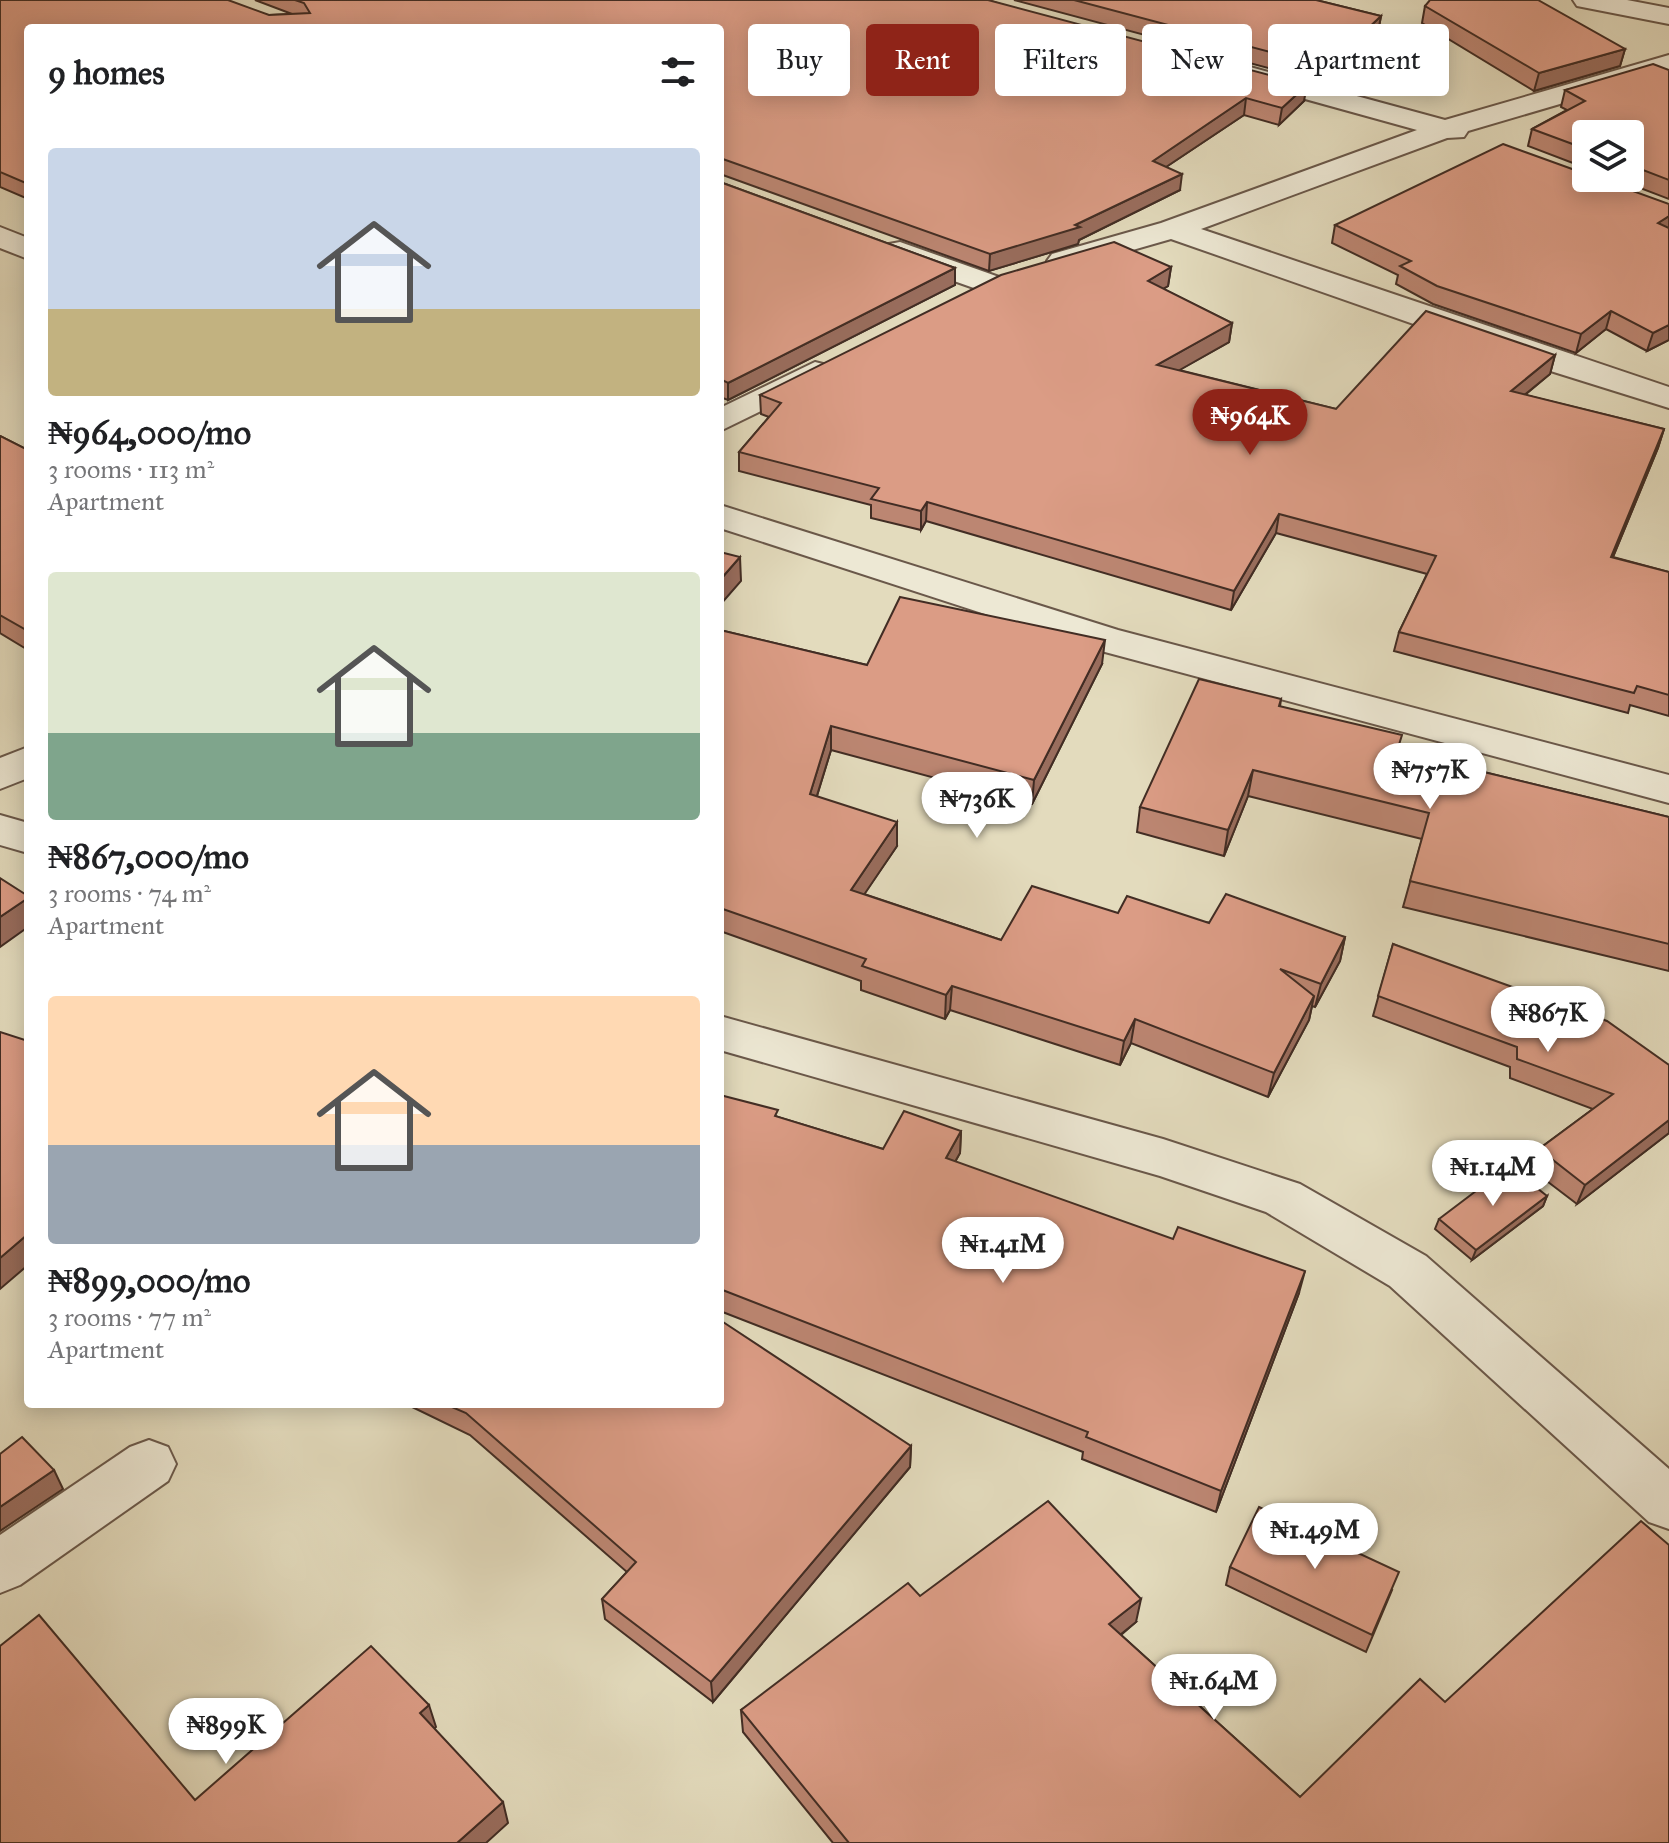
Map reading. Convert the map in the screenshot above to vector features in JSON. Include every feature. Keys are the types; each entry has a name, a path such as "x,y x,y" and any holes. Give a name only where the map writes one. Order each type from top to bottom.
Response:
{"street":[{"path":"1586,0 1669,16"},
{"path":"945,305 1011,277 1172,229 1448,128 1669,63"},
{"path":"1252,76 1448,128 1492,145"},
{"path":"1172,229 1669,398"},
{"path":"0,236 24,248"},
{"path":"869,240 1011,277"},
{"path":"724,419 847,356"},
{"path":"724,517 1104,639 1669,789"},
{"path":"0,775 24,763"},
{"path":"0,830 24,837"},
{"path":"724,1034 1163,1158 1283,1198 1408,1271 1669,1504"},
{"path":"0,1567 149,1464"}],"building":[{"path":"0,0 228,0 269,15 310,13 304,3 295,0 988,0 1078,24 995,24 995,96 1126,96 1126,37 1142,41 1142,96 1252,96 1252,70 1268,75 1268,96 1295,96 1282,108 1246,98 1153,161 1182,174 1075,225 1080,227 990,254 724,159 724,24 24,24 24,182 0,172"},
{"path":"1074,0 1316,0 1381,16 1373,24 1268,24 1268,51 1252,47 1252,24 1165,24"},
{"path":"1430,0 1538,0 1625,49 1539,73 1425,6"},
{"path":"1653,64 1669,70 1669,180 1644,170 1644,120 1572,120 1572,144 1532,129 1585,101 1565,90"},
{"path":"1503,144 1572,169 1572,192 1636,192 1669,204 1669,216 1658,223 1669,228 1669,325 1653,333 1611,311 1581,334 1437,286 1400,266 1411,261 1335,225"},
{"path":"724,183 955,268 728,383 724,381"},
{"path":"1114,242 1171,267 1148,281 1232,323 1157,365 1336,409 1426,311 1555,355 1511,391 1664,429 1611,557 1669,572 1669,695 1637,686 1634,693 1399,632 1436,556 1279,514 1234,591 927,502 921,511 871,499 879,488 739,452 781,403 760,395 1001,275"},
{"path":"0,436 24,448 24,629 0,615"},
{"path":"724,553 740,557 724,575"},
{"path":"900,597 1105,640 1034,780 831,726 810,794 897,822 851,890 1001,940 1032,886 1118,913 1127,896 1209,923 1226,894 1345,937 1321,984 1280,969 1314,996 1274,1073 1135,1019 1124,1041 952,986 946,995 862,966 866,959 724,909 724,631 867,665"},
{"path":"1199,679 1281,699 1279,706 1402,735 1397,751 1669,817 1669,944 1410,881 1429,813 1253,770 1228,830 1140,807"},
{"path":"0,878 24,893 24,901 0,917"},
{"path":"1393,944 1607,1021 1669,1065 1669,1120 1585,1185 1539,1149 1613,1094 1517,1059 1517,1047 1378,996"},
{"path":"0,1032 24,1040 24,1237 0,1258"},
{"path":"724,1096 778,1110 775,1116 883,1149 904,1111 961,1131 946,1158 1173,1239 1178,1227 1305,1271 1221,1491 1086,1437 1088,1432 724,1291"},
{"path":"1509,1166 1547,1196 1476,1250 1439,1219"},
{"path":"724,1323 911,1446 711,1682 602,1599 636,1562 466,1413 454,1408 724,1408"},
{"path":"22,1437 54,1470 0,1507 0,1454"},
{"path":"1048,1501 1141,1599 1109,1624 1300,1797 1420,1679 1445,1702 1641,1521 1669,1545 1669,1843 849,1843 741,1710 908,1583 920,1596"},
{"path":"1259,1507 1399,1572 1372,1635 1230,1567"},
{"path":"39,1615 195,1800 371,1646 429,1705 420,1713 503,1802 457,1843 0,1843 0,1646"}]}
